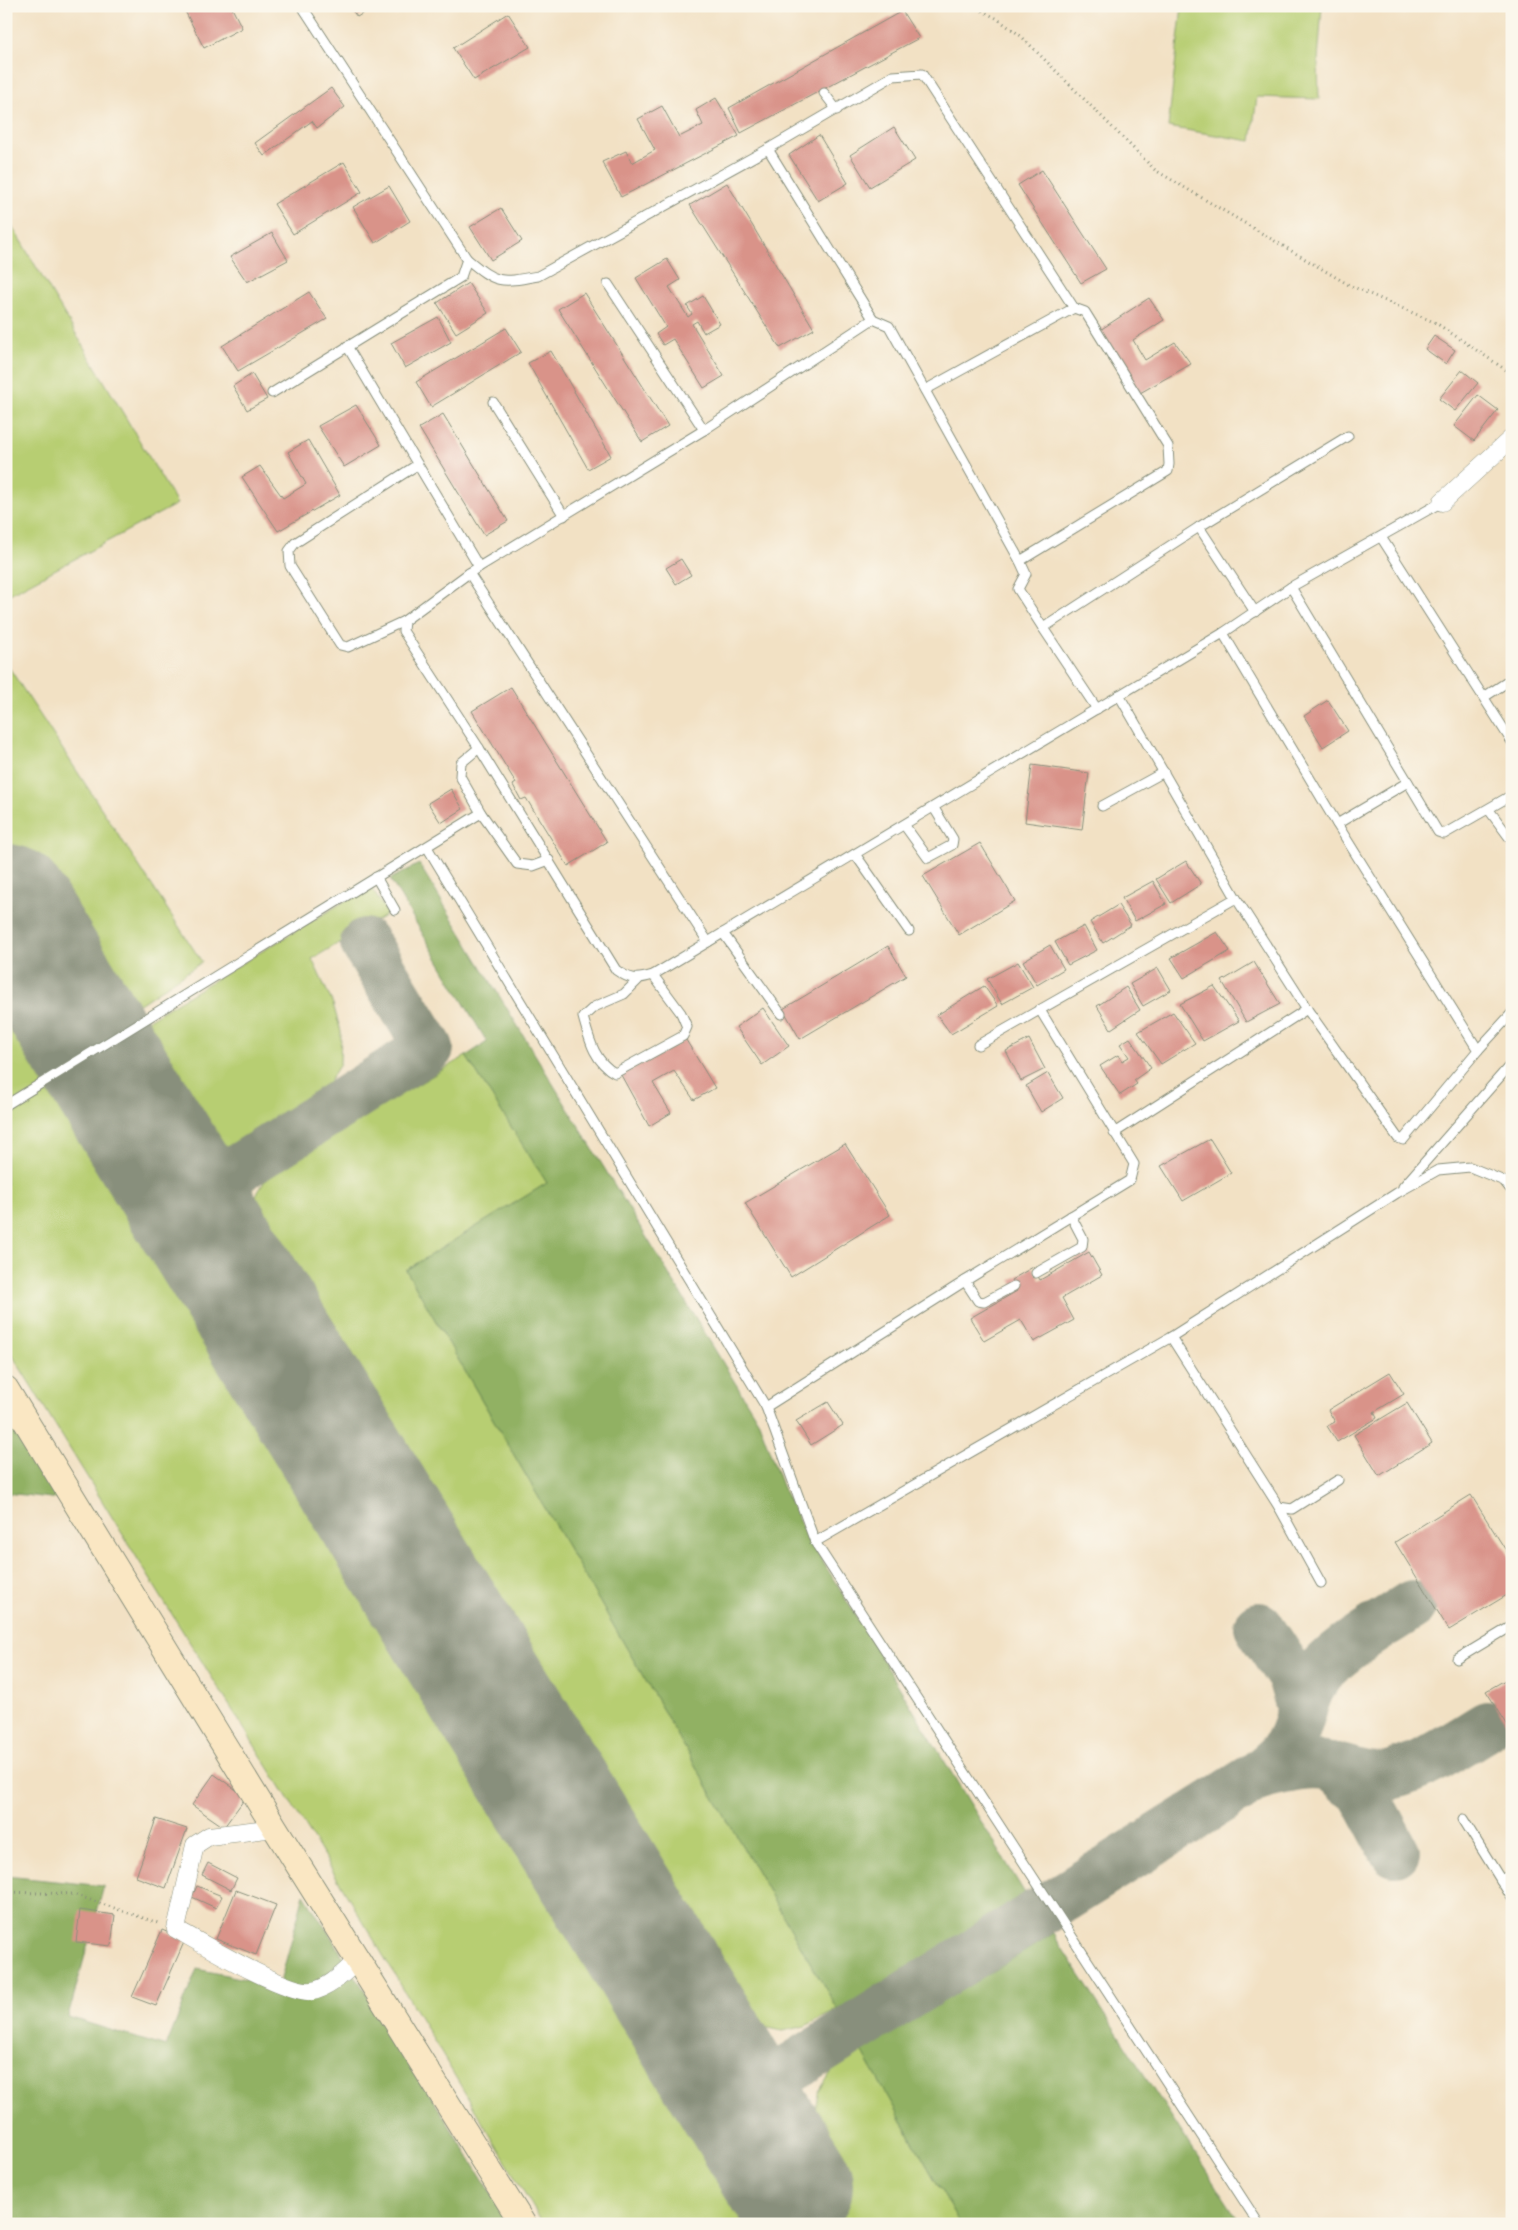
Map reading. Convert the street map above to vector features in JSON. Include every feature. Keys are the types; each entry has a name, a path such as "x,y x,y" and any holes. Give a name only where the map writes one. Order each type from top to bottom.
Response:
{"street":[{"path":"1442,502 1512,438"},
{"path":"6,1389 275,1828 359,1959 523,2224"},
{"path":"275,1828 209,1836 195,1845 176,1930 285,1987 311,1991 334,1982 359,1959"}],"lane":[{"path":"302,6 467,259 488,277 509,281 538,276 768,149 893,76 922,74 1074,308 1085,312 1168,446 1170,464 1168,471 1020,561"},
{"path":"824,93 836,110"},
{"path":"768,149 873,319 889,326 1020,561 1026,574 1018,589 1097,709"},
{"path":"272,393 461,277 467,259"},
{"path":"608,284 704,430"},
{"path":"924,390 1074,308"},
{"path":"417,465 296,543 289,551 290,566 340,645 348,648 404,621 470,572 704,430 873,319"},
{"path":"347,346 479,567"},
{"path":"493,402 564,516"},
{"path":"1043,628 1199,527 1348,436"},
{"path":"653,975 680,1012 687,1027 683,1036 616,1073 610,1070 593,1050 583,1017 594,1008 624,994 638,980 653,975 905,826 1223,633 1291,587 1442,502"},
{"path":"1199,527 1255,612"},
{"path":"1381,537 1512,742"},
{"path":"470,572 708,942"},
{"path":"1291,587 1438,832 1444,834 1489,810 1512,795"},
{"path":"404,621 403,631 479,748 616,970 627,978 638,980"},
{"path":"1223,633 1337,824 1478,1050"},
{"path":"1484,697 1512,679"},
{"path":"1119,695 1236,898 1307,1009 1398,1138 1403,1140 1478,1050 1512,1013"},
{"path":"479,748 461,763 460,776 481,814 517,864 534,866 549,860"},
{"path":"1102,806 1164,772"},
{"path":"1337,824 1408,782"},
{"path":"905,826 928,858 952,845 953,839 934,808"},
{"path":"1489,810 1512,841"},
{"path":"6,1105 481,814"},
{"path":"428,847 766,1407 815,1542 1260,2224"},
{"path":"855,854 909,931"},
{"path":"376,877 395,910"},
{"path":"978,1045 1236,898"},
{"path":"723,933 781,1014"},
{"path":"1114,1133 1307,1009"},
{"path":"766,1407 965,1281 1130,1180 1134,1164 1040,1010"},
{"path":"1397,1193 1512,1063"},
{"path":"815,1542 1171,1337 1397,1193 1438,1170 1470,1167 1504,1181 1512,1191"},
{"path":"1036,1273 1082,1247 1083,1239 1071,1216"},
{"path":"965,1281 978,1301 984,1302 1014,1286"},
{"path":"1171,1337 1279,1507 1321,1583"},
{"path":"1279,1507 1292,1509 1338,1480"},
{"path":"1457,1659 1512,1626"},
{"path":"1463,1820 1512,1898"},
{"path":"1501,1880 1512,1874"}],"path":[{"path":"973,6 996,18 1021,36 1155,170 1349,285 1436,323 1512,374"},
{"path":"6,1892 74,1894 176,1930"}],"green space":[{"path":"1182,6 1322,6 1318,61 1319,99 1257,97 1251,141 1168,127"},
{"path":"6,216 177,504 6,596"},
{"path":"6,663 202,962 107,1026 6,862"},
{"path":"419,864 759,1422 782,1486 809,1539 1026,1895 838,2010 406,1270 547,1183 466,1056 487,1042 390,879"},
{"path":"370,886 388,914 312,959 333,1004 341,1032 340,1064 317,1101 274,1129 227,1148 211,1148 195,1142 169,1127 115,1040"},
{"path":"6,953 629,1967 636,2016 748,2211 833,2160 815,2131 815,2110 818,2093 832,2071 862,2051 960,2224 543,2224 318,1846 163,1600 6,1345"},
{"path":"466,1056 547,1183 406,1270 838,2010 805,2026 783,2031 764,2027 740,2015 712,1972 667,1946 246,1252 245,1222 253,1200 271,1171"},
{"path":"6,1412 60,1499 6,1493"},
{"path":"6,1876 104,1886 68,2017 166,2047 197,1969 279,1986 304,1894 511,2224 6,2224"},
{"path":"1053,1934 1241,2224 960,2224 862,2051"}],"building":[{"path":"194,6 231,6 242,28 204,48 185,11"},
{"path":"349,6 375,6 357,17"},
{"path":"902,11 919,38 741,133 729,108"},
{"path":"508,13 530,47 474,80 453,48"},
{"path":"331,88 345,107 317,128 312,121 264,156 255,143"},
{"path":"716,98 739,136 621,197 602,162 626,151 632,163 655,150 638,119 662,106 679,137 703,125 696,110"},
{"path":"894,127 915,160 870,187 850,155"},
{"path":"819,135 848,183 818,201 789,155"},
{"path":"344,162 362,192 293,234 274,204"},
{"path":"1042,170 1106,269 1081,283 1018,185"},
{"path":"727,183 814,329 780,348 690,205"},
{"path":"389,186 410,221 375,243 353,207"},
{"path":"501,208 522,241 491,260 470,227"},
{"path":"272,233 288,260 247,282 230,257"},
{"path":"667,259 680,280 669,287 688,317 692,314 687,306 703,296 720,324 704,333 697,321 692,324 724,376 704,388 673,339 663,345 656,334 666,327 636,278"},
{"path":"468,283 488,313 456,333 437,303"},
{"path":"309,292 327,319 238,371 222,346"},
{"path":"584,293 668,426 642,442 558,309"},
{"path":"1149,298 1164,320 1133,340 1145,360 1175,342 1191,364 1140,393 1100,330"},
{"path":"438,317 451,342 405,368 391,343"},
{"path":"506,328 521,352 431,407 416,382"},
{"path":"1434,336 1455,350 1446,364 1425,349"},
{"path":"551,351 611,456 588,469 528,363"},
{"path":"1462,370 1478,383 1455,411 1439,399"},
{"path":"252,374 267,399 247,410 233,386"},
{"path":"1478,395 1498,410 1474,441 1454,426"},
{"path":"356,405 381,445 344,467 318,426"},
{"path":"443,414 508,521 484,535 419,428"},
{"path":"308,440 340,495 278,531 242,477 260,466 283,498 306,484 288,452"},
{"path":"681,559 691,575 676,584 666,568"},
{"path":"511,687 607,842 568,866 526,798 521,800 513,785 516,783 472,711"},
{"path":"1328,700 1348,731 1323,747 1304,716"},
{"path":"1032,765 1089,773 1082,830 1025,822"},
{"path":"451,789 463,809 441,823 428,803"},
{"path":"980,843 1015,901 959,935 923,876"},
{"path":"1186,861 1201,884 1171,903 1156,879"},
{"path":"1153,881 1166,904 1135,921 1122,898"},
{"path":"1118,905 1131,925 1103,943 1090,922"},
{"path":"1084,926 1097,950 1068,965 1055,942"},
{"path":"1217,932 1230,951 1184,978 1171,958"},
{"path":"1050,945 1064,969 1037,985 1023,961"},
{"path":"888,946 906,976 800,1039 783,1009"},
{"path":"1018,962 1033,987 1002,1004 987,979"},
{"path":"1254,962 1280,1004 1246,1022 1222,981"},
{"path":"1158,968 1171,990 1143,1006 1130,984"},
{"path":"984,986 998,1006 951,1034 937,1015"},
{"path":"1214,986 1239,1021 1203,1041 1180,1004"},
{"path":"1126,987 1140,1010 1111,1029 1097,1006"},
{"path":"763,1008 789,1046 762,1065 736,1027"},
{"path":"1173,1012 1195,1043 1161,1064 1138,1032"},
{"path":"1130,1038 1151,1068 1134,1080 1137,1084 1120,1095 1100,1066 1118,1055 1122,1061 1129,1057 1120,1044"},
{"path":"1029,1039 1045,1069 1021,1081 1006,1051"},
{"path":"686,1040 715,1088 694,1100 674,1071 653,1083 671,1113 649,1126 621,1075"},
{"path":"1048,1073 1063,1098 1041,1112 1026,1086"},
{"path":"1210,1139 1231,1173 1183,1201 1161,1166"},
{"path":"845,1144 890,1215 791,1277 745,1203"},
{"path":"1089,1252 1102,1275 1062,1298 1074,1320 1034,1342 1021,1320 984,1341 970,1318 1017,1291 1011,1280 1033,1267 1040,1280"},
{"path":"1390,1372 1404,1394 1374,1412 1377,1418 1337,1442 1327,1426 1335,1422 1328,1410"},
{"path":"828,1402 843,1425 811,1445 796,1421"},
{"path":"1407,1403 1432,1443 1379,1476 1354,1435"},
{"path":"1471,1495 1512,1560 1512,1592 1449,1630 1395,1542"},
{"path":"1512,1676 1512,1732 1486,1691"},
{"path":"214,1774 246,1797 224,1827 192,1805"},
{"path":"156,1819 187,1829 166,1888 136,1877"},
{"path":"208,1863 237,1878 231,1890 202,1875"},
{"path":"197,1886 222,1896 216,1908 192,1897"},
{"path":"236,1890 276,1905 256,1955 216,1939"},
{"path":"80,1910 115,1915 111,1946 76,1942"},
{"path":"162,1930 185,1940 156,2006 132,1997"}],"taxiway":[{"path":"187,1201 429,1048 365,943"},
{"path":"739,2101 1259,1775 1279,1758 1289,1744 1297,1726 1305,1699 1320,1671 1344,1650 1412,1605"},
{"path":"1259,1627 1292,1677 1301,1707"},
{"path":"1259,1775 1313,1765 1331,1767 1361,1775 1383,1777 1428,1761 1487,1726"},
{"path":"1330,1767 1362,1791 1395,1852"}],"runway":[{"path":"6,906 791,2185"}]}
